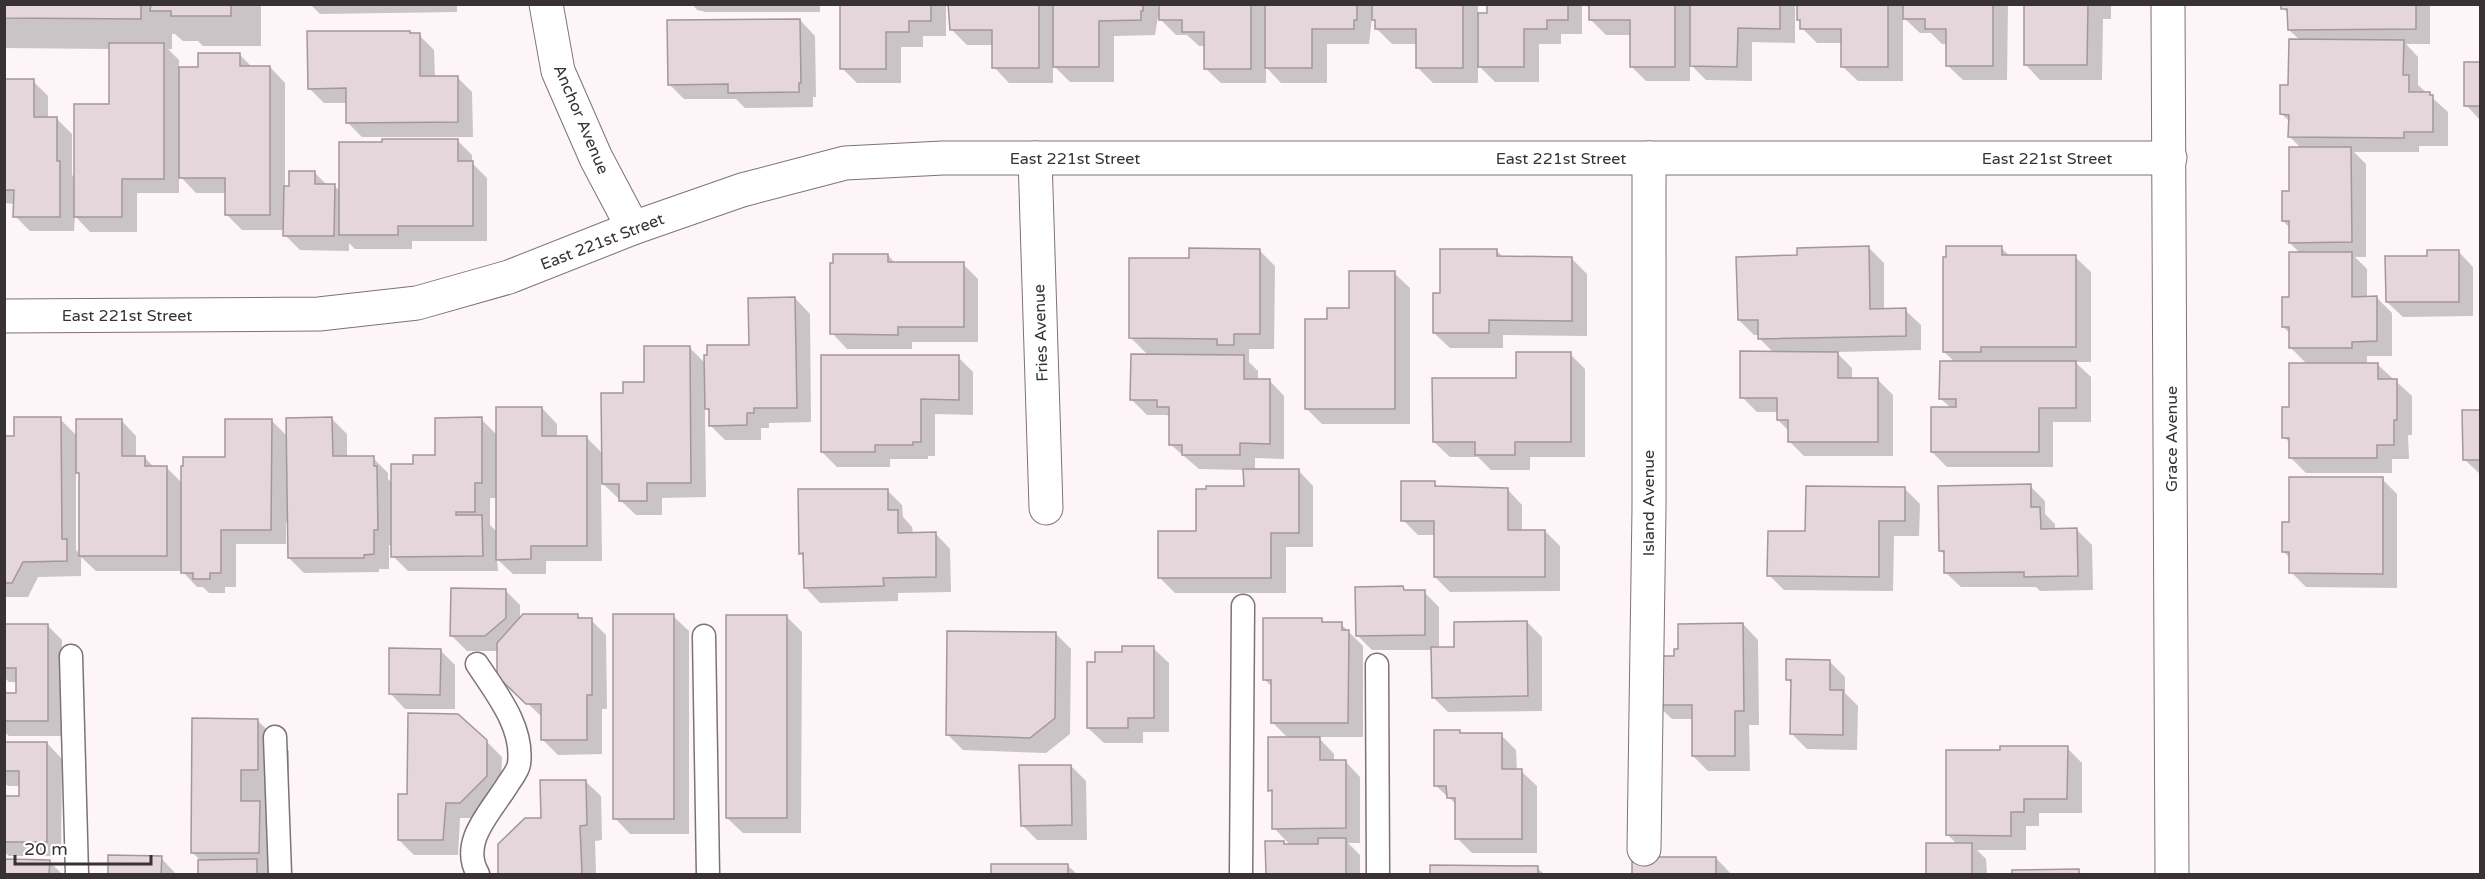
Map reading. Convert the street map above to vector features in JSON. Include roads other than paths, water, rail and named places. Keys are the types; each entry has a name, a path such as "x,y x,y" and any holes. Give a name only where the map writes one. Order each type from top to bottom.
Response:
{"street":[{"name":"Anchor Avenue","path":"546,4 558,71 596,158 633,228"},
{"name":"Grace Avenue","path":"2168,4 2172,874"},
{"name":"East 221st Street","path":"4,316 318,314 417,303 509,276 633,228 742,190 845,163 943,158 2170,158"},
{"name":"Fries Avenue","path":"1035,158 1046,508"},
{"name":"Island Avenue","path":"1644,849 1648,508 1648,158"}],"lane":[{"path":"1241,874 1243,606"},
{"path":"704,636 708,874"},
{"path":"71,656 77,874"},
{"path":"477,664 501,701 517,734 519,766 472,841 472,864 478,874"},
{"path":"1377,665 1378,874"},
{"path":"276,737 280,874"}]}
